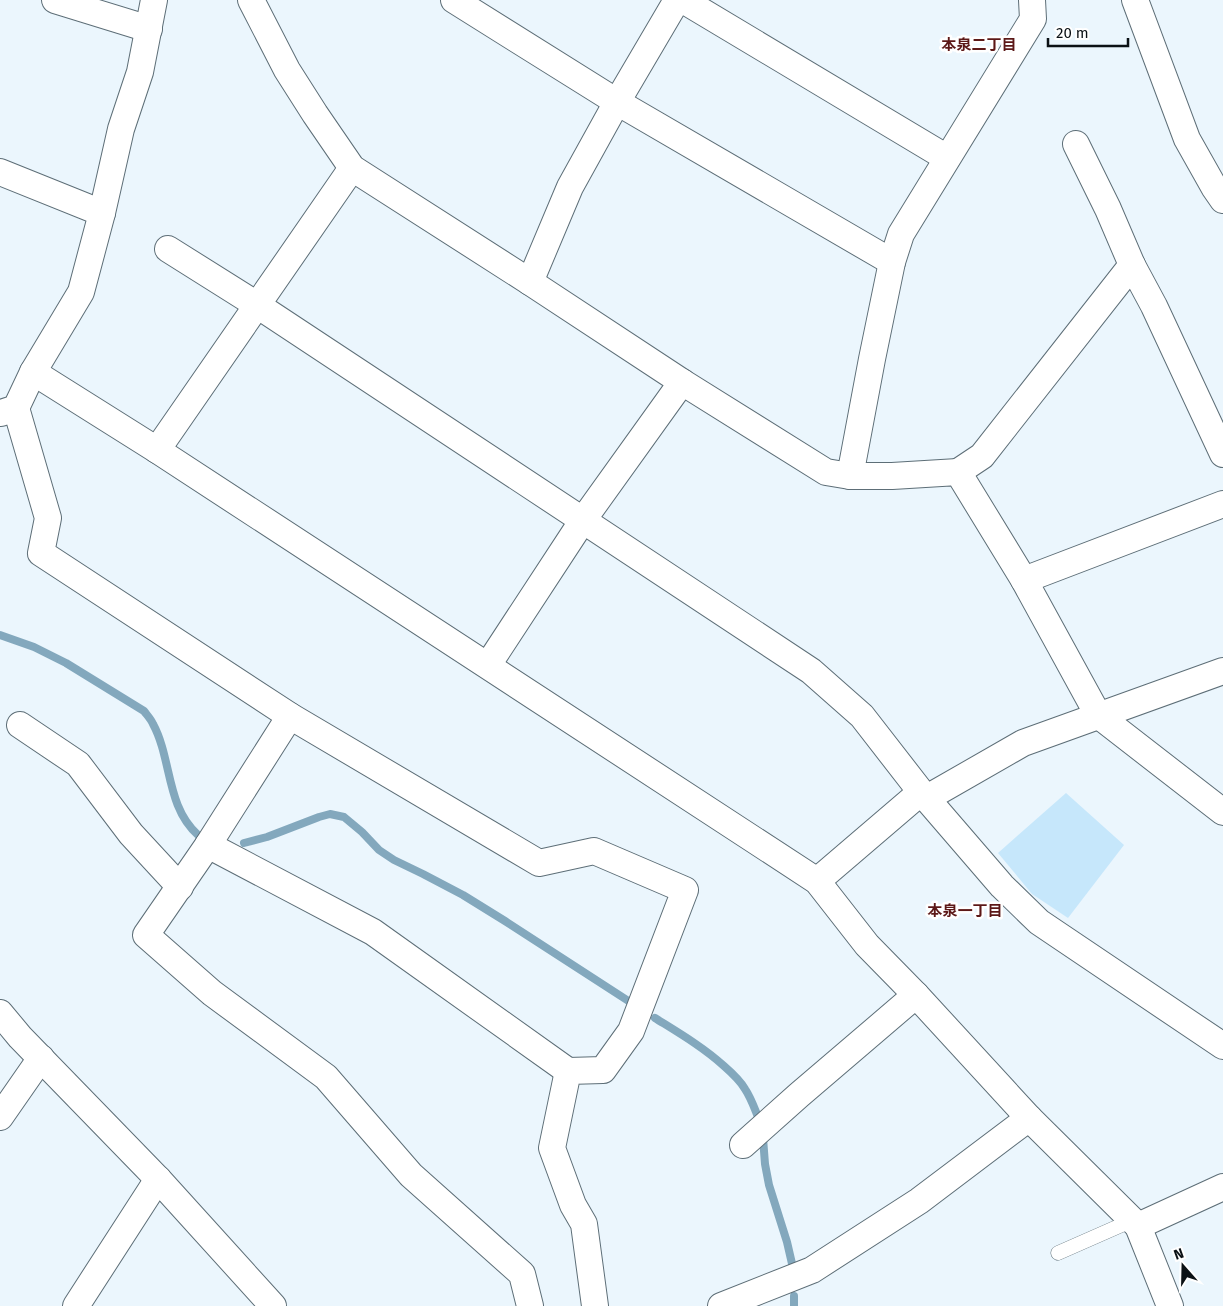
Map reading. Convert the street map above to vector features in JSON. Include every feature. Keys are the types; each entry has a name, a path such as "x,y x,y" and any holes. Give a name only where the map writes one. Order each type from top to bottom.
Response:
{"street":[{"path":"55,0 149,29"},
{"path":"154,0 140,72 121,129 102,213 81,292 8,411 48,518 40,553 290,716 539,863 594,851 685,890 631,1031 603,1070 568,1071 373,932 208,845"},
{"path":"251,0 287,70 352,168 682,382 826,472 850,476 892,476 958,472 982,456 1132,265"},
{"path":"454,0 617,102 892,262"},
{"path":"530,282 570,187 677,0"},
{"path":"683,0 947,158"},
{"path":"850,476 892,262 901,234 1033,19 1032,0"},
{"path":"1135,0 1187,139 1214,188 1223,200"},
{"path":"1076,144 1223,454"},
{"path":"158,450 352,168"},
{"path":"0,172 102,213"},
{"path":"168,249 258,305 811,671 862,716 924,795 1002,886 1039,922 1223,1046"},
{"path":"33,372 158,450 817,881 868,945 1029,1118 1136,1223 1170,1306"},
{"path":"488,665 583,520 682,382"},
{"path":"958,472 1024,580 1098,715 1223,812"},
{"path":"1024,580 1223,504"},
{"path":"817,881 924,795 1023,743 1223,671"},
{"path":"290,716 208,845 146,935 212,993 326,1077 411,1175 522,1274 530,1306"},
{"path":"20,724 78,764 131,834 180,887"},
{"path":"743,1145 916,995"},
{"path":"0,1013 158,1179 274,1306"},
{"path":"0,1117 41,1058"},
{"path":"568,1071 552,1148 574,1205 584,1224 596,1306"},
{"path":"721,1306 812,1270 919,1200 1029,1118"},
{"path":"76,1306 158,1179"},
{"path":"1136,1223 1223,1187"}],"lane":[{"path":"1058,1253 1136,1223"}],"shaded area":[{"path":"1066,793 1124,845 1068,918 1032,894 998,853"}],"waterway":[{"path":"0,635 34,647 66,663 144,711 152,722 159,738 180,811 198,835"},
{"path":"244,843 267,837 330,814 344,817 379,850 394,860 463,895 630,1002"},
{"path":"655,1018 699,1046 733,1074 747,1092 758,1117"},
{"path":"763,1138 769,1185 793,1268"},
{"path":"794,1296 794,1306"}],"district":[{"name":"本泉二丁目","path":"979,45"},
{"name":"本泉一丁目","path":"965,911"}]}
